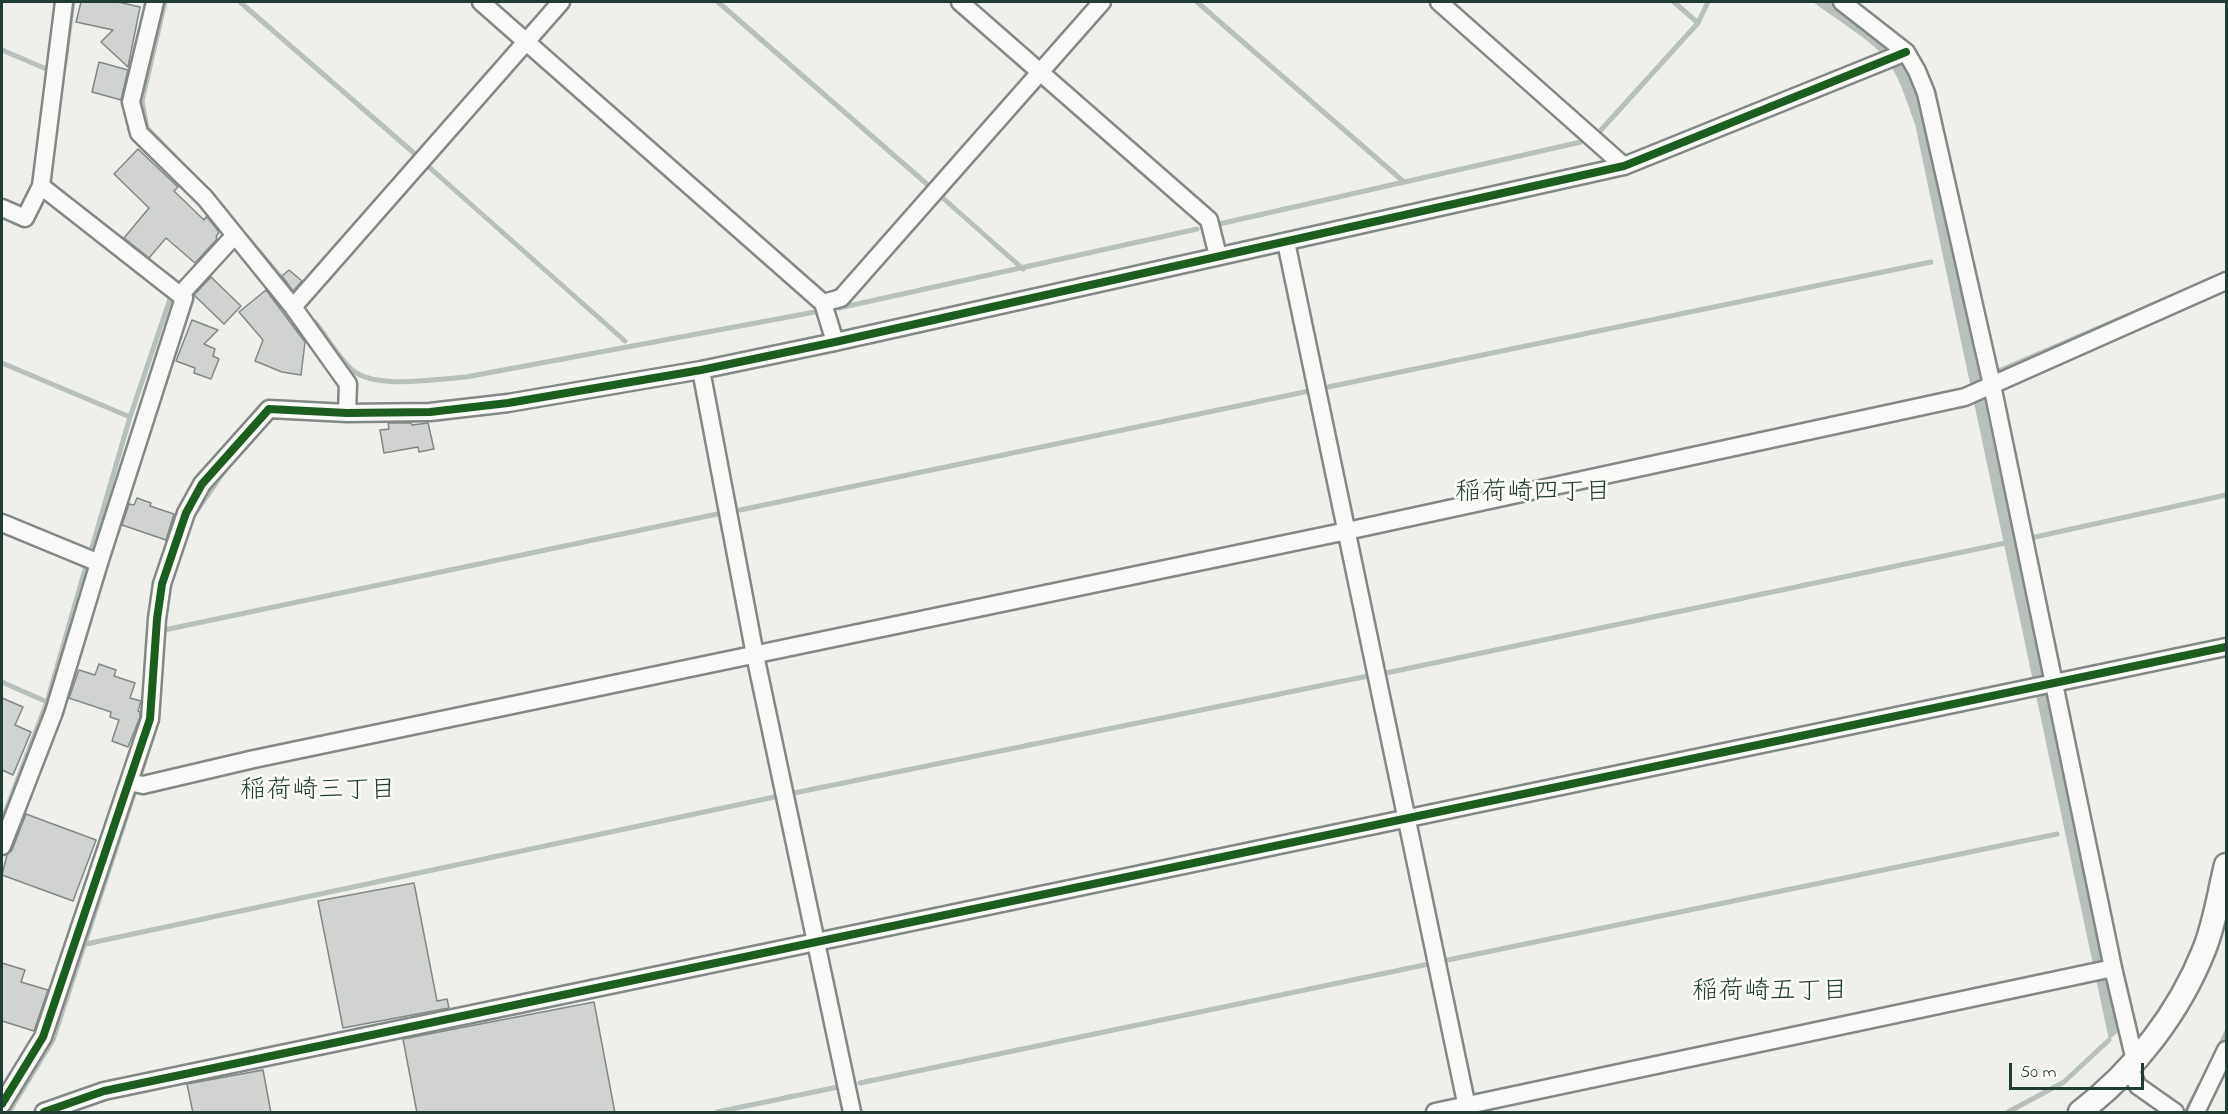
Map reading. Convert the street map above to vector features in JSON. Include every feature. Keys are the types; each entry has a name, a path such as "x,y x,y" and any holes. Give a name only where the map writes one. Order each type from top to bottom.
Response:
{"street":[{"path":"2,208 25,218 41,186 64,2"},
{"path":"155,2 131,102 138,133 205,198 293,307 348,384 347,412"},
{"path":"481,2 823,303 835,342"},
{"path":"293,307 561,2"},
{"path":"960,2 1209,220 1218,256"},
{"path":"823,303 841,298 1102,2"},
{"path":"1439,2 1624,166"},
{"path":"1842,2 1903,52 1917,71 1926,93 1992,385 2132,1064 2138,1086 2175,1113"},
{"path":"2,1104 43,1037 150,719 157,619 162,584 186,513 202,484 269,409 430,412 508,403 701,370 835,342 1624,166 1903,52"},
{"path":"2,842 54,712 184,298 41,186"},
{"path":"180,295 235,235"},
{"path":"1286,242 1467,1109"},
{"path":"129,782 143,785 254,759 1347,531 1965,397 2226,280"},
{"path":"701,370 755,655 852,1113"},
{"path":"2,523 99,563"},
{"path":"45,1113 104,1091 2226,647"},
{"path":"2080,1113 2132,1064 2153,1040 2177,1003 2205,949 2226,865"},
{"path":"1436,1113 1467,1109 2113,968"},
{"path":"2196,1113 2226,1050"}],"shaded area":[{"path":"1813,2 1830,2 1893,49 1907,68 1926,123 2118,1032 2109,1040 1915,124 1901,86 1886,59 1864,39"}],"building":[{"path":"81,2 118,2 140,7 128,67 101,42 113,30 76,22"},
{"path":"99,62 128,70 121,100 92,92"},
{"path":"138,149 178,187 174,191 204,220 208,218 219,232 217,239 195,263 166,238 149,258 124,238 149,208 114,174"},
{"path":"289,270 302,281 293,291 282,276"},
{"path":"211,277 241,306 224,324 194,295"},
{"path":"266,290 305,342 301,375 282,372 255,361 263,340 239,312"},
{"path":"192,320 218,330 204,344 215,349 213,356 219,359 211,379 194,373 195,368 176,361"},
{"path":"388,423 411,423 412,425 428,423 434,449 419,452 418,447 384,453 380,430 389,429"},
{"path":"137,498 151,503 150,506 174,514 166,540 122,525 129,504 134,505"},
{"path":"99,664 116,670 114,676 135,683 130,698 141,701 138,711 140,717 128,747 112,741 119,720 110,717 111,712 69,698 79,670 95,675"},
{"path":"2,698 23,707 15,725 31,732 13,775 2,770"},
{"path":"26,814 96,840 73,901 2,875 7,855 12,850"},
{"path":"414,883 437,1001 447,999 449,1008 343,1028 318,901"},
{"path":"2,963 25,970 21,982 48,990 34,1031 2,1021"},
{"path":"594,1002 615,1113 417,1113 403,1039"},
{"path":"263,1070 271,1113 193,1113 187,1084"}],"waterway":[{"path":"65,62 73,2"},
{"path":"165,2 142,101 147,128 177,159"},
{"path":"240,2 415,154"},
{"path":"718,2 928,185"},
{"path":"1197,2 1404,182"},
{"path":"1674,2 1698,23"},
{"path":"1601,130 1698,23 1708,2"},
{"path":"2,50 51,71"},
{"path":"1219,224 1581,142"},
{"path":"430,168 625,341"},
{"path":"944,199 1023,269"},
{"path":"839,308 1197,229"},
{"path":"247,237 290,288"},
{"path":"1328,387 1931,262"},
{"path":"1994,373 2173,296"},
{"path":"91,551 130,417 170,299"},
{"path":"315,322 352,370 376,380 407,382 466,377 815,312"},
{"path":"2,363 130,417"},
{"path":"740,510 1309,391"},
{"path":"196,512 225,470"},
{"path":"2035,537 2226,495"},
{"path":"164,630 722,513"},
{"path":"1386,673 2015,541"},
{"path":"2,821 47,702 86,566"},
{"path":"794,793 1368,676"},
{"path":"2,682 47,702"},
{"path":"140,776 157,723"},
{"path":"9,1112 53,1040 134,794"},
{"path":"86,944 779,796"},
{"path":"1443,961 2057,834"},
{"path":"860,1083 1429,964"},
{"path":"2218,1050 2226,1033"},
{"path":"2008,1112 2064,1082 2109,1040"},
{"path":"2186,1112 2200,1085"},
{"path":"717,1112 838,1087"}],"cycle path":[{"path":"2,1104 43,1037 150,719 157,619 162,584 186,513 202,484 269,409 347,413 430,412 508,403 701,370 835,342 1624,166 1906,52"},
{"path":"44,1112 104,1091 2226,647"}],"district":[{"name":"稲荷崎四丁目","path":"1533,495"},
{"name":"稲荷崎三丁目","path":"318,793"},
{"name":"稲荷崎五丁目","path":"1770,994"}]}
